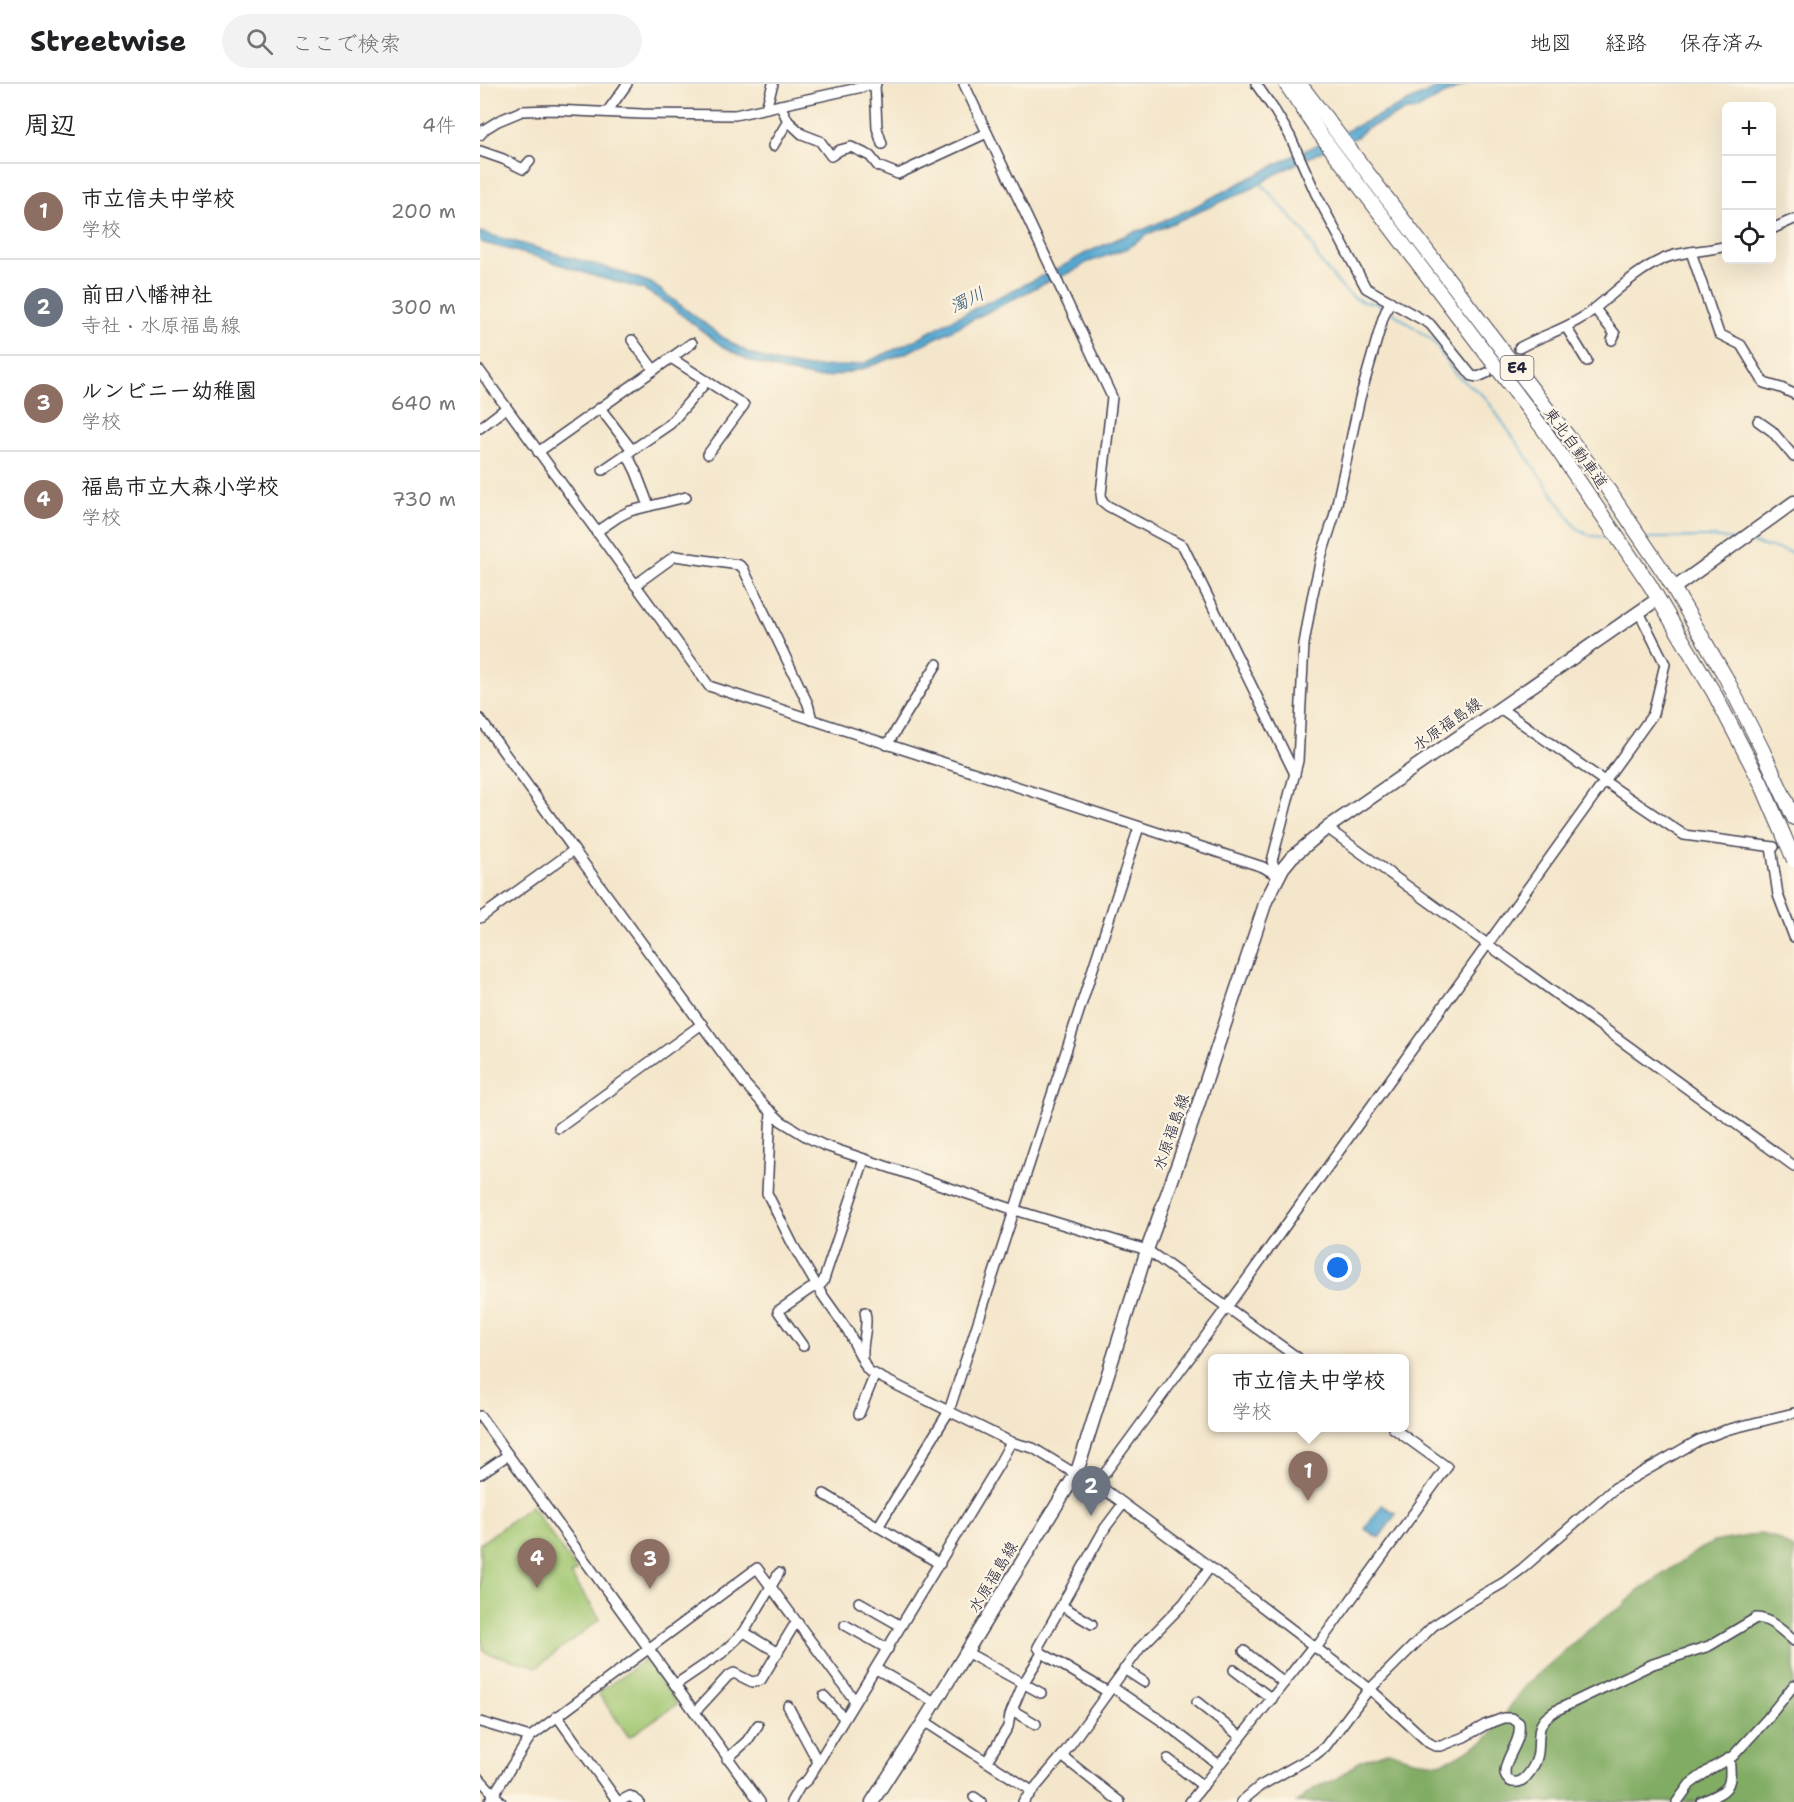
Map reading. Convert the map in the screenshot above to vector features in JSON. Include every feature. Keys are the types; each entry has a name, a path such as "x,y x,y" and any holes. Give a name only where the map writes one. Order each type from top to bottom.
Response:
{"highway":[{"name":"東北自動車道","path":"1286,84 1394,209 1605,485 1672,582 1725,676 1794,818"},
{"name":"東北自動車道","path":"1299,84 1326,131 1379,213 1544,430 1650,585 1714,693 1761,783 1794,860"}],"main road":[{"path":"1672,582 1741,542 1794,502"},
{"name":"水原福島線","path":"872,1802 1077,1472 1147,1250 1187,1138 1248,952 1266,901 1278,876 1292,857 1327,828 1652,603"}],"street":[{"path":"607,112 627,84"},
{"path":"766,108 773,84"},
{"path":"480,135 498,121 522,111 735,115 876,84 877,128 882,144"},
{"path":"964,84 1112,397 1102,501 1183,546 1295,774"},
{"path":"1256,84 1275,111 1303,163 1339,240 1366,288 1430,324 1472,376 1478,377 1488,373"},
{"path":"780,105 788,121 802,134 820,141 831,156 851,147 870,156 878,166 898,174 987,133"},
{"path":"773,146 788,121"},
{"path":"480,151 503,159 523,170 530,161"},
{"path":"1776,227 1794,219"},
{"path":"1519,348 1566,327 1595,309 1641,270 1666,258 1722,247"},
{"path":"1691,252 1719,334 1741,345 1764,384 1794,394"},
{"path":"1278,876 1272,861 1299,753 1304,644 1312,598 1322,554 1334,517 1362,389 1390,302"},
{"path":"1595,309 1615,334 1612,340"},
{"path":"1566,327 1587,361"},
{"path":"632,340 654,370"},
{"path":"538,452 692,343"},
{"path":"670,358 744,405 708,454"},
{"path":"480,371 709,686 1263,867 1278,876"},
{"path":"603,470 676,418 708,381"},
{"path":"480,428 506,408"},
{"path":"600,408 629,452 649,506"},
{"path":"1758,421 1772,431 1794,457"},
{"path":"596,532 618,517 649,506 686,497"},
{"path":"634,585 675,556 739,565 743,568 808,705 812,720"},
{"path":"1097,1484 1653,714 1665,664 1639,612"},
{"path":"887,745 937,664"},
{"path":"1500,708 1684,835 1772,847 1778,895 1794,938"},
{"path":"480,719 745,1084 771,1112 807,1137 823,1145 1147,1250 1291,1354"},
{"path":"878,1527 949,1411 1139,827"},
{"path":"1327,828 1794,1166"},
{"path":"480,918 574,850"},
{"path":"559,1128 702,1024"},
{"path":"771,1112 767,1193 793,1245 817,1287 848,1331 867,1369 1011,1442 1033,1448 1097,1484 1370,1689 1423,1738 1435,1746 1452,1742 1494,1721 1504,1718 1516,1720 1520,1730 1505,1769 1505,1776 1508,1780 1521,1781 1531,1770 1538,1755 1542,1723 1555,1711 1653,1664 1708,1646 1756,1618 1768,1621 1794,1641"},
{"path":"803,1346 778,1311 810,1288 817,1287 823,1282 864,1160"},
{"path":"862,1356 867,1317 865,1311"},
{"path":"859,1414 875,1374"},
{"path":"1241,1802 1260,1786 1325,1747 1370,1689 1432,1626 1524,1568 1615,1488 1699,1440 1726,1430 1794,1413"},
{"path":"480,1416 760,1802"},
{"path":"1190,1802 1315,1647 1447,1467 1399,1432"},
{"path":"791,1802 800,1786 808,1779 876,1669 1011,1442"},
{"path":"480,1474 508,1455"},
{"path":"824,1494 940,1564"},
{"path":"1123,1504 1105,1528 1038,1647 1042,1653 1162,1721 1219,1765"},
{"path":"1023,1802 1062,1756 1140,1648 1184,1603 1210,1567"},
{"path":"493,1799 530,1737 757,1568 855,1701"},
{"path":"675,1685 722,1653 744,1632 779,1572"},
{"path":"859,1602 901,1626"},
{"path":"1062,1606 1092,1624"},
{"path":"695,1712 728,1676 734,1673 752,1682 761,1680 793,1627 798,1623"},
{"path":"845,1625 888,1649"},
{"path":"744,1632 778,1653"},
{"path":"1244,1651 1284,1683"},
{"path":"966,1652 1041,1693"},
{"path":"987,1761 1008,1727 1012,1710 1023,1684 1042,1653"},
{"path":"876,1669 935,1702"},
{"path":"1124,1669 1144,1682"},
{"path":"1234,1670 1272,1699"},
{"path":"1677,1802 1690,1784 1733,1756 1794,1685"},
{"path":"824,1696 844,1718"},
{"path":"1197,1702 1241,1737"},
{"path":"788,1706 818,1762"},
{"path":"1012,1710 1036,1724"},
{"path":"556,1716 618,1802 630,1796 639,1802"},
{"path":"924,1721 1032,1791"},
{"path":"480,1722 530,1737"},
{"path":"727,1758 747,1741 758,1725"},
{"path":"1062,1756 1120,1802"},
{"path":"1702,1802 1727,1788 1732,1777 1729,1758"},
{"path":"1168,1759 1203,1786"},
{"path":"480,1779 493,1799"},
{"path":"480,1795 493,1799"}],"green space":[{"path":"531,1506 577,1571 571,1575 600,1619 537,1667 484,1652 480,1632 480,1544"},
{"path":"1760,1534 1773,1537 1794,1549 1794,1802 1297,1802 1315,1788 1337,1779 1360,1761 1390,1751 1413,1760 1439,1763 1455,1758 1484,1741 1496,1729 1526,1685 1584,1634 1622,1607 1637,1592 1714,1542"},
{"path":"646,1659 677,1704 629,1737 598,1693"}],"water":[{"name":"濁川","path":"1445,84 1466,84 1419,109 1412,111 1410,109 1364,130 1357,137 1316,154 1255,187 1150,233 1128,248 1086,263 908,352 865,368 829,377 816,378 750,361 722,346 665,302 643,289 480,242 480,232 615,270 651,283 725,339 749,353 775,362 802,367 848,366 865,363 915,340 1084,254 1190,209 1285,160"},
{"path":"1382,1505 1396,1514 1379,1538 1365,1529"}],"waterway":[{"path":"1259,181 1306,234 1321,263 1345,291 1363,302 1375,303 1384,307"},
{"path":"1389,310 1432,340 1455,374 1485,397 1575,526 1591,536 1610,537"},
{"path":"1649,538 1702,537 1733,540"},
{"path":"1747,542 1794,553"},
{"path":"480,1789 489,1798"}],"place":[{"name":"市立信夫中学校","path":"1308,1501"},
{"name":"前田八幡神社","path":"1091,1516"},
{"name":"福島市立大森小学校","path":"537,1588"},
{"name":"ルンビニー幼稚園","path":"650,1589"}]}
